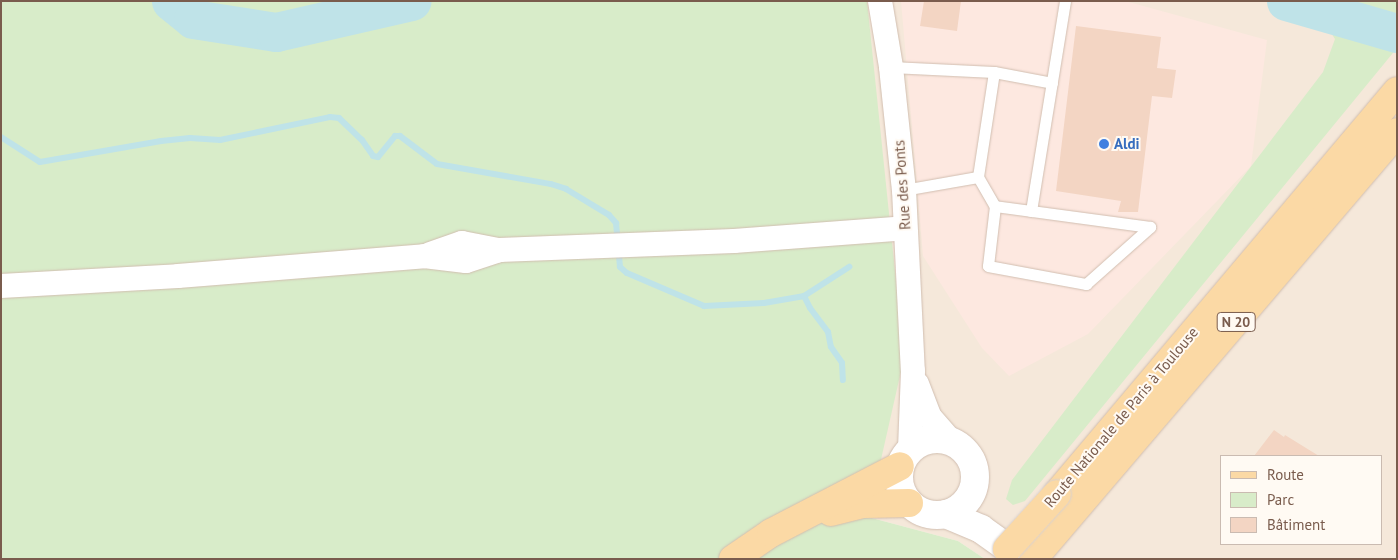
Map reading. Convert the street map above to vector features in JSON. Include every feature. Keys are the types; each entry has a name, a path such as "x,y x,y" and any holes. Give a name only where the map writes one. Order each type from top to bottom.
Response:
{"main road":[{"name":"Route Nationale de Paris à Toulouse","path":"1033,559 1066,503 1397,91"},
{"name":"Route Nationale de Paris à Toulouse","path":"998,559 1066,503 1397,132"},
{"path":"733,559 771,533 800,519 905,457 928,439 950,440 961,446 970,456 974,468 975,481 972,493 957,510 946,514 926,514 909,504 864,504 800,519"},
{"path":"905,457 899,486 909,504"},
{"path":"972,493 981,529"},
{"path":"946,514 981,529 1022,559"}],"street":[{"name":"Rue des Ponts","path":"880,1 890,67 904,190 912,371 905,457"},
{"path":"1,286 178,276 424,256 462,243 499,250 734,240 905,228"},
{"name":"Rue des Ponts","path":"912,371 929,416 950,440"}],"lane":[{"path":"1031,211 1065,2"},
{"path":"890,67 994,72 1052,83"},
{"path":"994,72 978,177 995,206 988,266 1086,284 1150,227 995,206"},
{"path":"904,190 978,177"}],"shaded area":[{"path":"867,1 1397,1 1397,559 985,559 958,541 868,517"},
{"path":"901,1 1125,1 1267,40 1251,166 1088,334 1009,376 982,348 923,256"}],"green space":[{"path":"1,1 867,1 904,358 868,517 958,541 985,559 1,559"},
{"path":"1311,1 1397,1 1397,48 1025,501 1013,505 1006,499 1012,480 1323,72 1335,39"}],"building":[{"path":"924,1 961,1 957,31 920,26"},
{"name":"Aldi","path":"1076,26 1161,37 1157,68 1176,70 1172,98 1152,96 1138,212 1118,212 1121,201 1056,191"},
{"path":"1274,430 1317,455 1255,455"}],"waterway":[{"path":"171,1 193,19 276,32 411,1"},
{"path":"1286,1 1397,33"},
{"path":"1,137 40,162 161,141 190,138 220,140 330,117 339,118 362,140 373,156 378,157 395,136 400,136 437,164 551,184 566,189 609,215 616,223 620,267 627,273 704,306 764,303 804,296 849,267"},
{"path":"804,296 810,308 828,332 831,347 842,363 843,380"}],"place":[{"name":"Aldi","path":"1104,144"}]}
